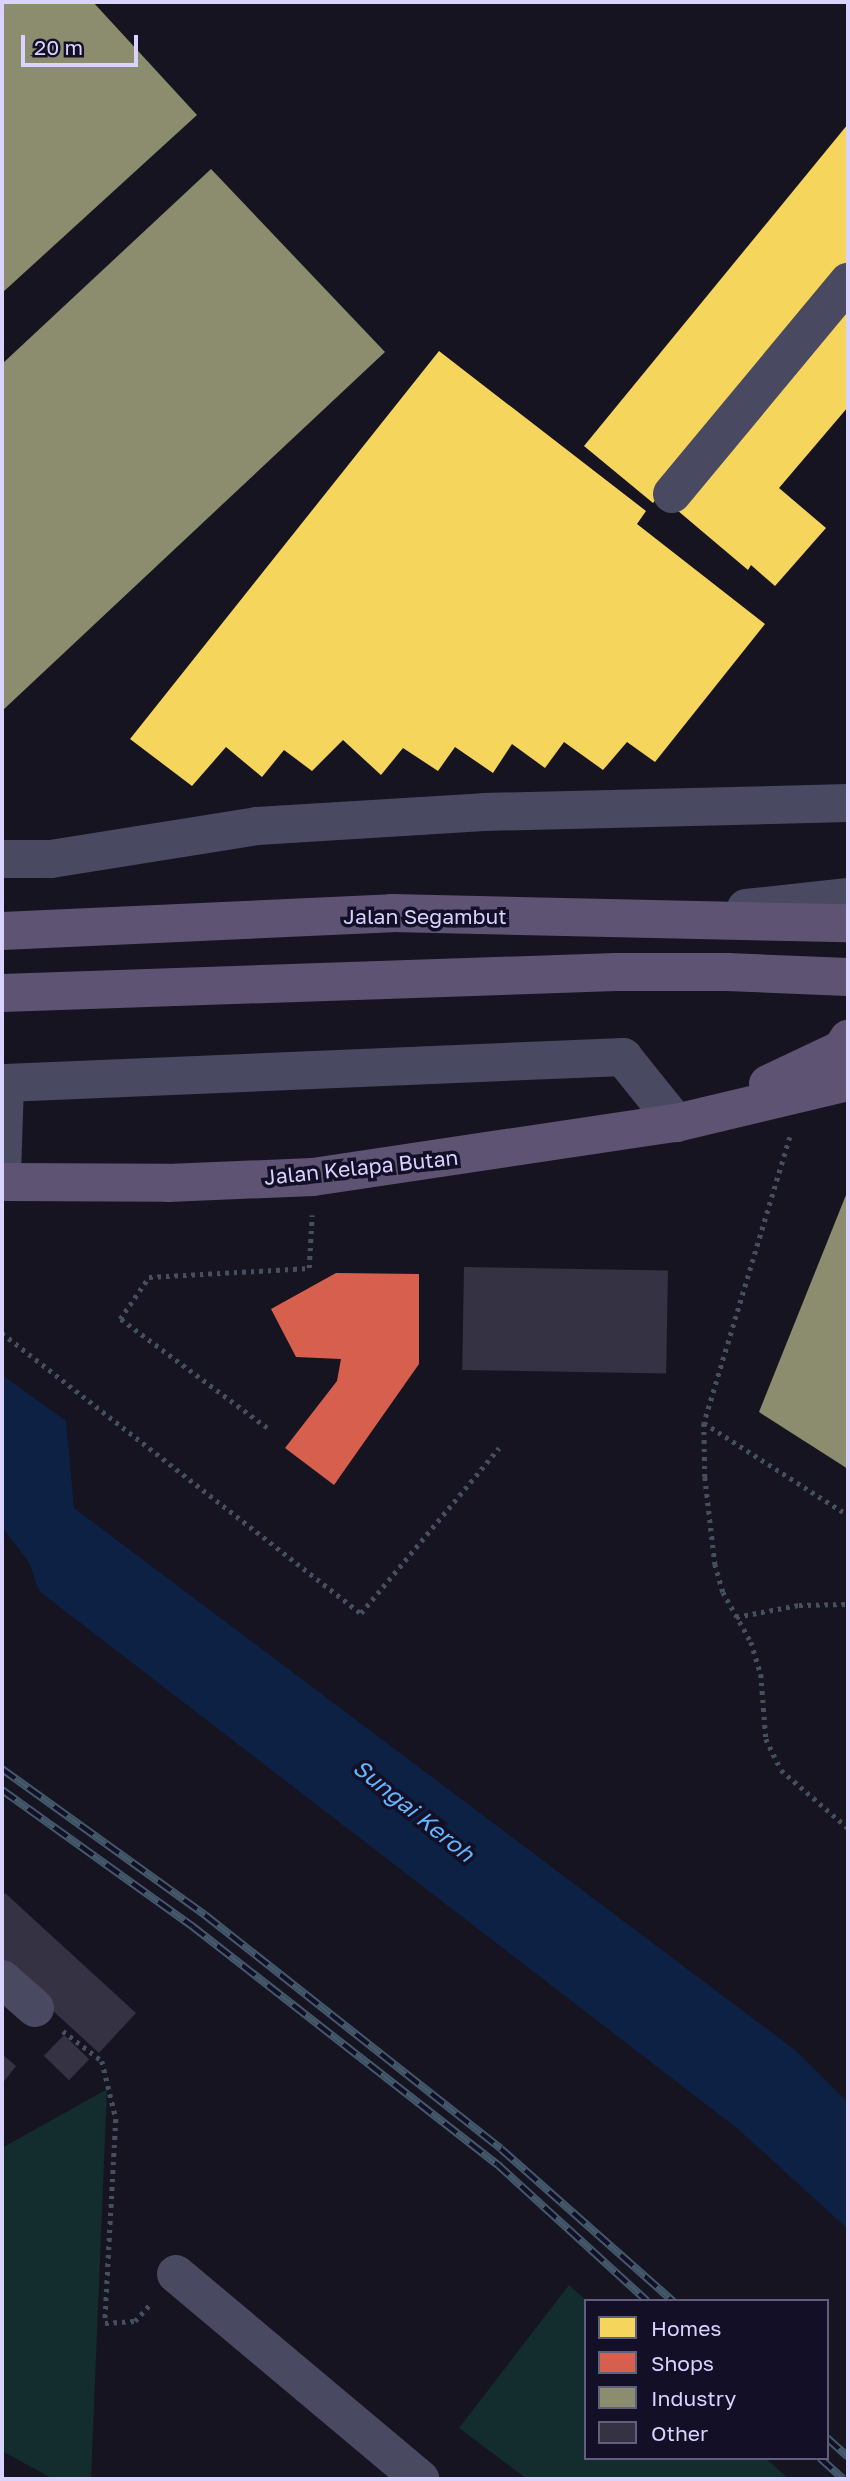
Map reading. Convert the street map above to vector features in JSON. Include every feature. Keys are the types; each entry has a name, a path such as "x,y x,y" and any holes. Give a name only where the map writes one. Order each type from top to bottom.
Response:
{"main road":[{"name":"Jalan Segambut","path":"2,931 392,913 848,923"},
{"path":"2,993 616,972 728,972 848,978"},
{"path":"728,972 831,989 848,1002"},
{"name":"Jalan Kelapa Butan","path":"676,1123 842,1049 848,1039"},
{"name":"Jalan Kelapa Butan","path":"2,1182 169,1183 313,1177 676,1123 848,1082"}],"street":[{"path":"672,494 848,282"},
{"path":"2,859 51,859 257,826 484,812 848,803"},
{"path":"803,806 848,818"},
{"path":"657,919 848,897"},
{"path":"2,1174 5,1083 623,1057 676,1123"},
{"path":"2,1979 35,2008"},
{"path":"176,2274 420,2479"}],"path":[{"path":"803,1093 704,1423 705,1477 715,1564 723,1592 751,1642 761,1674 766,1740 781,1770 848,1828"},
{"path":"267,1428 120,1319 149,1277 309,1268 313,1177"},
{"path":"2,1333 362,1613 499,1448"},
{"path":"704,1423 848,1515"},
{"path":"736,1617 799,1605 848,1604"},
{"path":"35,2008 102,2061 116,2119 105,2323 135,2321 176,2274"}],"green space":[{"path":"107,2089 91,2479 53,2479 2,2451 2,2148"},
{"path":"569,2285 585,2299 584,2460 767,2460 789,2479 527,2479 459,2428"}],"water":[{"name":"Sungai Keroh","path":"2,1375 66,1421 74,1508 795,2050 848,2103 848,2229 738,2129 39,1591 29,1562 2,1527"}],"building: Homes":[{"path":"848,124 848,265 653,503 584,446"},
{"path":"848,302 848,407 779,488 826,528 775,586 751,565 748,570 671,505"},
{"path":"439,351 646,511 637,524 765,624 655,762 627,742 603,770 564,742 545,768 512,744 493,773 455,747 438,771 403,748 381,775 343,740 312,771 284,750 262,777 226,747 192,786 130,739"}],"building: Shops":[{"path":"336,1273 419,1274 419,1364 334,1485 285,1448 337,1381 341,1359 296,1357 271,1309"}],"building: Industry":[{"path":"2,2 93,2 197,115 2,293"},
{"path":"211,169 385,352 2,711 2,364"},
{"path":"848,1190 848,1469 759,1412"}],"building: Other":[{"path":"464,1267 668,1271 666,1374 462,1370"},
{"path":"5,1893 136,2013 99,2053 2,1964 2,1897"},
{"path":"64,2035 89,2059 69,2080 44,2056"},
{"path":"2,2054 16,2066 2,2084"}],"railway":[{"path":"2,1769 205,1915 501,2149 671,2299"},
{"path":"2,1790 192,1926 497,2164 645,2299"},
{"path":"829,2440 848,2457"},
{"path":"822,2460 843,2479"}]}
